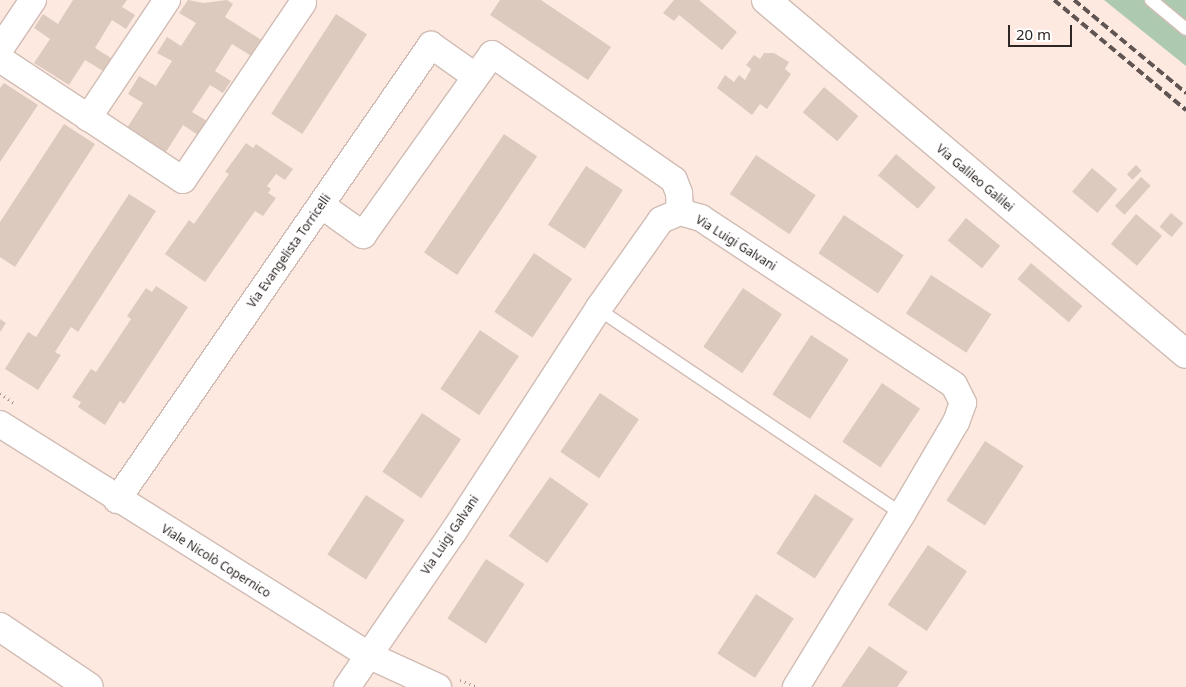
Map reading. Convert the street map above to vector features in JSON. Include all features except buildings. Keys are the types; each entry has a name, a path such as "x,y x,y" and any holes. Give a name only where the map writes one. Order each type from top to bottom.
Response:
{"main road":[{"name":"Via Galileo Galilei","path":"766,0 1186,354"},
{"path":"0,627 90,687"}],"street":[{"path":"0,49 33,0"},
{"path":"88,118 167,0"},
{"path":"0,59 183,180 303,3"},
{"name":"Via Evangelista Torricelli","path":"116,500 431,45 475,76"},
{"path":"321,205 363,235 492,54 674,180 679,192 680,212"},
{"name":"Via Luigi Galvani","path":"347,687 454,531 598,309 660,220 680,212 701,218 954,385 963,403 956,422 902,514 796,687"},
{"name":"Viale Nicolò Copernico","path":"0,424 116,500 368,655 421,684"}],"lane":[{"path":"1151,0 1186,29"},
{"path":"598,309 902,514"}],"green space":[{"path":"1104,0 1186,0 1186,66"}],"railway":[{"path":"1054,0 1186,110"},
{"path":"1074,0 1186,93"}]}
